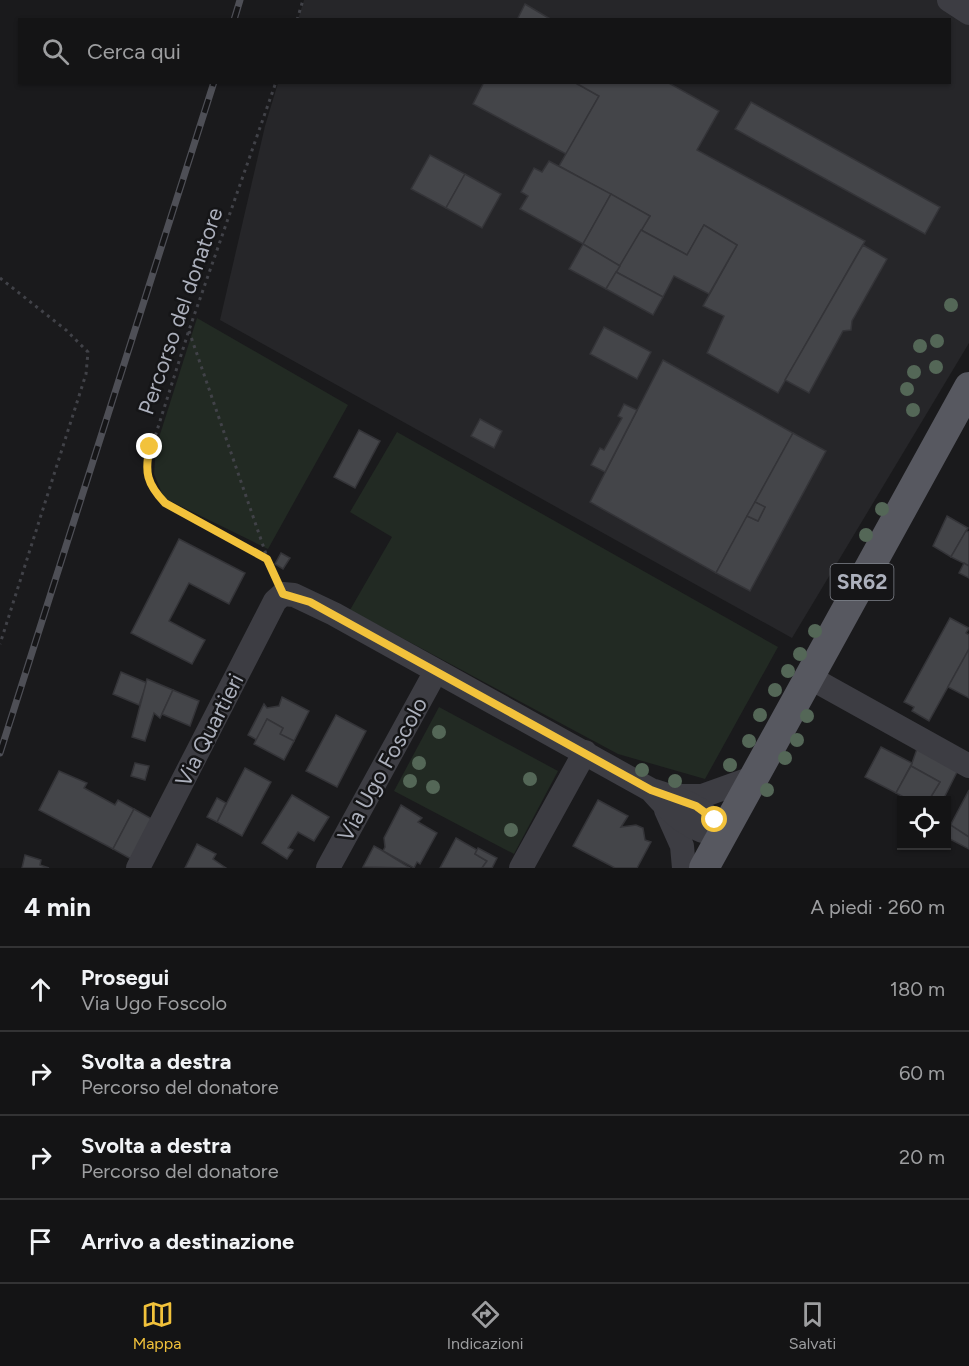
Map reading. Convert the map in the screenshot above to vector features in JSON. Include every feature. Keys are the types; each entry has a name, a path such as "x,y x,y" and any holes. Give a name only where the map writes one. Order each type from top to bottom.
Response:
{"main road":[{"name":"SR62","path":"704,868 969,387"}],"street":[{"path":"949,0 969,13"},
{"name":"Via Ugo Foscolo","path":"283,594 310,602 585,752 661,796 683,824 706,834 722,835"},
{"name":"Via Quartieri","path":"138,868 275,601 283,594"},
{"name":"Via Ugo Foscolo","path":"328,868 436,671"},
{"path":"810,677 969,766"},
{"path":"521,868 585,752"},
{"name":"Via Ugo Foscolo","path":"661,796 702,796 755,777"},
{"path":"661,796 678,836 684,868"}],"path":[{"path":"298,18 303,0"},
{"name":"Percorso del donatore","path":"267,559 165,503 147,480 146,465 189,330 275,84"},
{"path":"0,278 66,330 88,352 86,374 0,644"},
{"path":"189,330 267,559 283,594"}],"shaded area":[{"path":"304,0 969,0 969,343 792,638 220,320 265,126 278,84 951,84 951,18 298,18"},
{"path":"197,318 348,405 268,549 164,498 154,474 156,447"},
{"path":"397,432 778,647 705,779 618,754 350,610 392,537 350,512"},
{"path":"439,707 558,771 514,854 394,791"}],"building":[{"path":"525,4 549,18 518,18"},
{"path":"483,84 578,84 599,96 566,154 473,104"},
{"path":"578,84 671,84 719,111 697,150 865,241 778,393 707,353 724,316 703,306 737,245 704,225 687,255 641,230 650,216 559,166 599,96"},
{"path":"751,102 940,207 925,234 735,129"},
{"path":"430,155 465,174 446,208 411,189"},
{"path":"549,161 611,194 583,244 520,209 528,196 521,192 534,168 542,172"},
{"path":"465,174 501,194 482,228 446,208"},
{"path":"611,194 650,216 620,266 583,244"},
{"path":"704,225 737,245 709,294 674,276 663,297 616,272 641,230 687,255"},
{"path":"583,244 620,266 606,289 569,269"},
{"path":"863,245 887,259 852,321 851,330 843,331 809,393 785,380"},
{"path":"616,272 663,297 653,315 606,289"},
{"path":"604,327 651,352 637,379 590,354"},
{"path":"663,360 793,433 716,573 590,502"},
{"path":"624,404 637,410 605,472 591,465 600,448 604,450 622,418 618,416"},
{"path":"480,419 502,431 494,448 471,436"},
{"path":"359,430 380,441 355,488 334,477"},
{"path":"793,433 826,451 750,591 716,573 747,516 758,521 765,507 755,502"},
{"path":"755,502 765,507 758,521 747,516"},
{"path":"947,516 968,528 951,557 933,546"},
{"path":"966,531 969,532 969,566 951,557"},
{"path":"179,539 245,573 229,604 189,583 169,621 205,640 192,664 131,633"},
{"path":"281,553 290,558 283,569 275,564"},
{"path":"964,563 969,566 969,578 959,573"},
{"path":"950,618 969,628 966,633 969,635 969,649 929,721 912,711 914,707 904,702"},
{"path":"969,649 969,698 948,687"},
{"path":"121,672 147,683 139,705 113,694"},
{"path":"147,679 173,690 160,718 154,713 145,741 132,737"},
{"path":"173,690 199,701 190,726 162,714"},
{"path":"282,697 309,711 294,741 280,734 283,728 267,719 257,740 248,735 264,704 267,708 279,706"},
{"path":"336,715 366,731 337,787 306,771"},
{"path":"267,719 283,728 280,734 294,741 284,760 254,744"},
{"path":"918,746 958,770 945,796 931,796 940,782 911,766"},
{"path":"881,747 912,763 896,793 865,777"},
{"path":"135,763 149,766 145,780 131,776"},
{"path":"911,766 940,782 931,796 902,796 896,793"},
{"path":"245,768 271,782 242,836 217,822"},
{"path":"59,771 87,783 84,788 115,805 118,800 134,809 113,849 39,810"},
{"path":"969,790 969,837 951,827"},
{"path":"292,795 329,817 314,841 298,832 288,848 293,850 287,859 262,843"},
{"path":"217,798 226,803 217,822 207,817"},
{"path":"598,800 628,816 621,827 636,825 643,828 645,840 651,842 637,868 615,868 573,846"},
{"path":"401,805 422,818 418,822 437,833 420,864 417,862 414,868 383,851 384,838"},
{"path":"134,809 152,819 131,859 113,849"},
{"path":"951,825 969,837 969,849 951,840"},
{"path":"456,838 477,850 475,854 487,861 482,868 440,868"},
{"path":"197,844 216,854 213,859 226,868 185,868"},
{"path":"374,846 383,851 410,868 363,867"},
{"path":"478,848 497,858 492,868 482,868 487,861 475,854"},
{"path":"25,855 41,860 40,865 49,868 22,868"}],"railway":[{"path":"235,18 240,0"},
{"path":"0,753 213,84"}],"route":[{"path":"150,447 146,465 147,480 154,491 165,503 267,559 283,594 294,595 310,602 405,652 651,790 696,806 715,820"}]}
